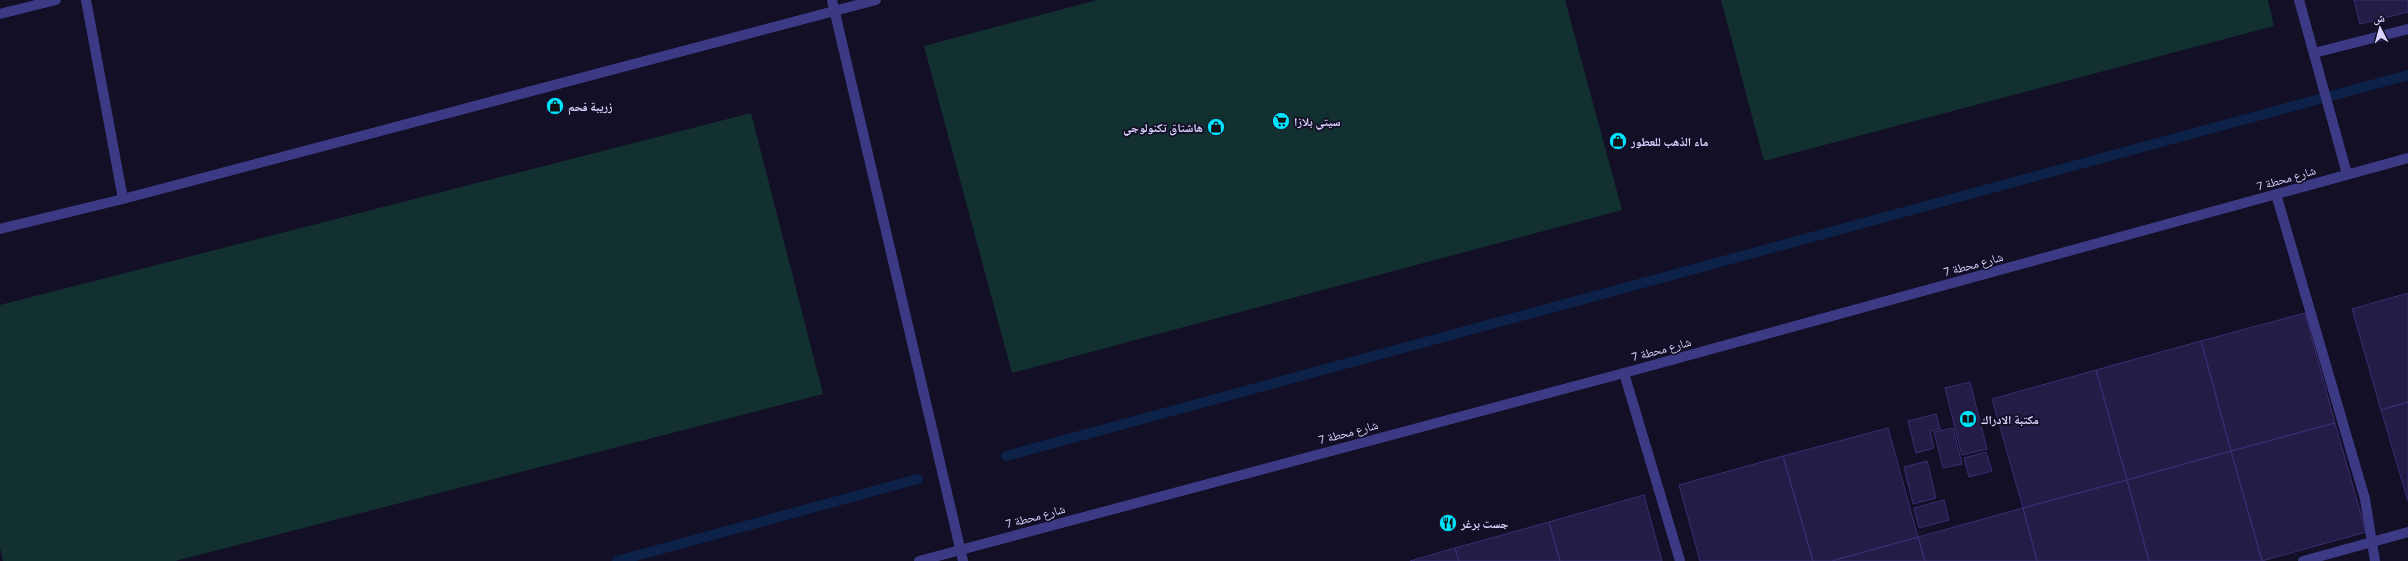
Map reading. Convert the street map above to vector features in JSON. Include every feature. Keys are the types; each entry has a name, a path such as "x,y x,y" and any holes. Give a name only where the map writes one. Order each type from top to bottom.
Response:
{"street":[{"path":"0,14 56,0"},
{"path":"86,0 123,199"},
{"path":"832,0 963,561"},
{"path":"0,229 123,199 876,0"},
{"path":"2299,0 2347,174"},
{"path":"2314,53 2408,29"},
{"name":"شارع محطة 7","path":"919,561 1290,460 1624,372 2408,158"},
{"path":"2276,194 2365,499 2375,561"},
{"path":"1624,372 1680,561"},
{"path":"2303,561 2408,532"}],"green space":[{"path":"1097,0 1565,0 1622,210 1012,373 924,46"},
{"path":"1721,0 2268,0 2274,26 1764,161"},
{"path":"751,113 823,394 175,561 3,561 0,548 0,305"}],"building":[{"path":"2354,0 2408,0 2408,12 2360,24"},
{"path":"2408,293 2408,402 2381,410 2352,309"},
{"path":"2305,313 2335,423 2231,451 2201,341"},
{"path":"2201,341 2231,451 2127,480 2096,370"},
{"path":"2096,370 2127,480 2023,508 1992,399"},
{"path":"1970,382 1987,449 1962,455 1945,388"},
{"path":"2408,402 2408,501 2381,410"},
{"path":"1936,414 1940,429 1930,431 1934,448 1916,453 1908,421"},
{"path":"2335,423 2366,532 2262,561 2231,451"},
{"path":"1888,428 1918,537 1832,561 1813,561 1783,456"},
{"path":"1953,428 1962,464 1943,468 1934,432"},
{"path":"2231,451 2262,561 2149,561 2127,480"},
{"path":"1986,452 1992,471 1969,477 1964,458"},
{"path":"1783,456 1813,561 1700,561 1679,485"},
{"path":"1927,461 1936,498 1913,504 1904,467"},
{"path":"2127,480 2149,561 2037,561 2023,508"},
{"path":"1644,495 1662,561 1560,561 1549,522"},
{"path":"1944,500 1949,520 1919,528 1914,508"},
{"path":"2023,508 2037,561 1925,561 1918,537"},
{"path":"1549,522 1560,561 1459,561 1455,548"},
{"path":"1918,537 1925,561 1832,561"},
{"path":"1455,548 1459,561 1410,561"}],"waterway":[{"path":"1006,456 2408,75"},
{"path":"617,561 918,479"}],"place":[{"name":"زريبة فحم","path":"555,106"},
{"name":"سيتي بلازا","path":"1281,121"},
{"name":"هاشتاق تكنولوجي","path":"1216,127"},
{"name":"ماء الذهب للعطور","path":"1618,141"},
{"name":"مكتبة الادراك","path":"1968,419"},
{"name":"جست برغر","path":"1448,523"}]}
